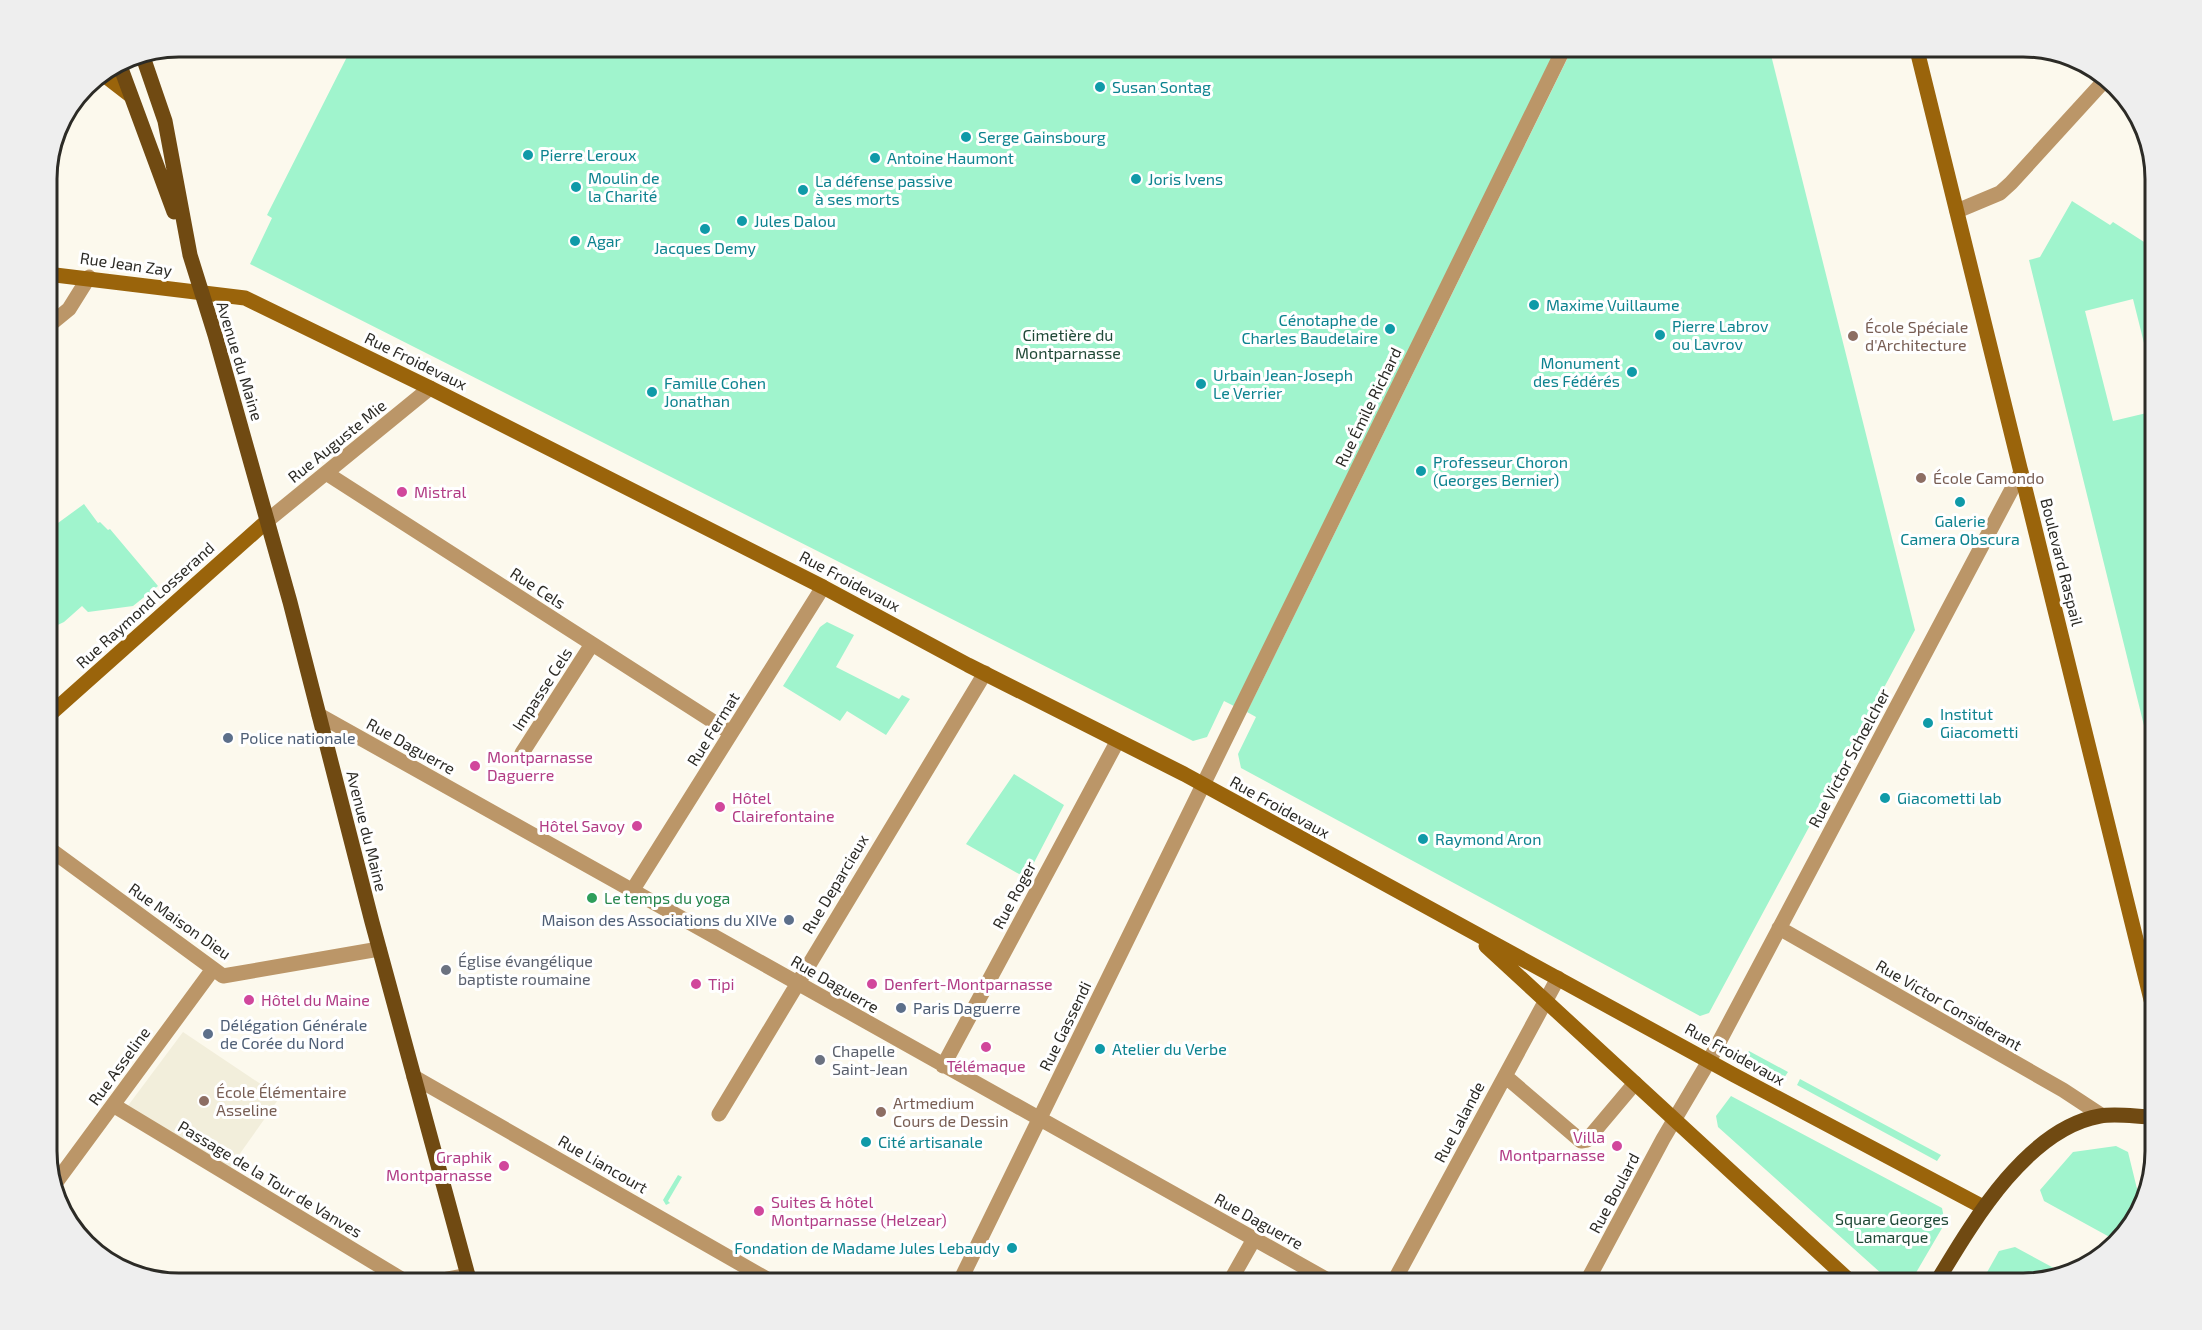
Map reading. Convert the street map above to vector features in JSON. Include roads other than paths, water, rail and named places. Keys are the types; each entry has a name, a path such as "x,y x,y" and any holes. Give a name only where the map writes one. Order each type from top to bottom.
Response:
{"main road":[{"name":"Boulevard Raspail","path":"1922,57 1957,211 2145,972"},
{"name":"Avenue du Maine","path":"145,62 165,121 188,249"},
{"name":"Avenue du Maine","path":"122,71 188,249 215,334 320,715 379,949 467,1273"},
{"name":"Avenue du Maine","path":"109,79 130,95"},
{"name":"Rue Jean Zay","path":"57,275 201,292"},
{"name":"Rue Froidevaux","path":"201,292 245,298 430,388 823,587 1117,742 1204,784 1708,1061 1983,1207"},
{"name":"Rue Raymond Losserand","path":"57,708 267,521"},
{"name":"Rue Froidevaux","path":"1470,931 1840,1273"},
{"path":"1943,1273 1983,1207 2007,1177 2058,1134 2101,1115 2145,1117"}],"street":[{"name":"Rue Émile Richard","path":"1204,784 1560,57"},
{"path":"1957,211 1989,198 2006,188 2100,85"},
{"path":"57,319 69,309 89,277"},
{"name":"Rue Auguste Mie","path":"267,521 430,388"},
{"name":"Rue Victor Schœlcher","path":"1708,1061 2021,472"},
{"name":"Rue Cels","path":"326,473 731,733"},
{"name":"Rue Fermat","path":"632,891 823,587"},
{"name":"Impasse Cels","path":"522,753 592,644"},
{"name":"Rue Deparcieux","path":"719,1114 985,673"},
{"name":"Rue Daguerre","path":"320,715 1314,1273"},
{"name":"Rue Roger","path":"943,1066 1117,742"},
{"name":"Rue Gassendi","path":"963,1273 1204,784"},
{"name":"Rue Maison Dieu","path":"57,854 223,976 379,949"},
{"name":"Rue Victor Considerant","path":"1779,928 2054,1085 2101,1115"},
{"name":"Rue Asseline","path":"60,1177 213,969"},
{"name":"Rue Lalande","path":"1399,1273 1558,978"},
{"name":"Rue Boulard","path":"1592,1273 1663,1139 1708,1061"},
{"path":"1505,1076 1581,1141 1587,1140 1635,1083"},
{"name":"Rue Liancourt","path":"414,1077 755,1273"},
{"name":"Passage de la Tour de Vanves","path":"113,1105 390,1273"},
{"path":"1235,1273 1254,1239"}],"place":[{"name":"Susan Sontag","path":"1100,87"},
{"name":"Serge Gainsbourg","path":"966,137"},
{"name":"Pierre Leroux","path":"528,155"},
{"name":"Antoine Haumont","path":"875,158"},
{"name":"Joris Ivens","path":"1136,179"},
{"name":"Moulin de la Charité","path":"576,187"},
{"name":"La défense passive à ses morts","path":"803,190"},
{"name":"Jules Dalou","path":"742,221"},
{"name":"Jacques Demy","path":"705,229"},
{"name":"Agar","path":"575,241"},
{"name":"Maxime Vuillaume","path":"1534,305"},
{"name":"Cénotaphe de Charles Baudelaire","path":"1390,329"},
{"name":"Pierre Labrov ou Lavrov","path":"1660,335"},
{"name":"École Spéciale d'Architecture","path":"1853,336"},
{"name":"Monument des Fédérés","path":"1632,372"},
{"name":"Urbain Jean-Joseph Le Verrier","path":"1201,384"},
{"name":"Famille Cohen Jonathan","path":"652,392"},
{"name":"Professeur Choron (Georges Bernier)","path":"1421,471"},
{"name":"École Camondo","path":"1921,478"},
{"name":"Mistral","path":"402,492"},
{"name":"Galerie Camera Obscura","path":"1960,502"},
{"name":"Institut Giacometti","path":"1928,723"},
{"name":"Police nationale","path":"228,738"},
{"name":"Montparnasse Daguerre","path":"475,766"},
{"name":"Giacometti lab","path":"1885,798"},
{"name":"Hôtel Clairefontaine","path":"720,807"},
{"name":"Hôtel Savoy","path":"637,826"},
{"name":"Raymond Aron","path":"1423,839"},
{"name":"Le temps du yoga","path":"592,898"},
{"name":"Maison des Associations du XIVe","path":"789,920"},
{"name":"Église évangélique baptiste roumaine","path":"446,970"},
{"name":"Tipi","path":"696,984"},
{"name":"Denfert-Montparnasse","path":"872,984"},
{"name":"Hôtel du Maine","path":"249,1000"},
{"name":"Paris Daguerre","path":"901,1008"},
{"name":"Délégation Générale de Corée du Nord","path":"208,1034"},
{"name":"Télémaque","path":"986,1047"},
{"name":"Atelier du Verbe","path":"1100,1049"},
{"name":"Chapelle Saint-Jean","path":"820,1060"},
{"name":"École Élémentaire Asseline","path":"204,1101"},
{"name":"Artmedium Cours de Dessin","path":"881,1112"},
{"name":"Cité artisanale","path":"866,1142"},
{"name":"Villa Montparnasse","path":"1617,1146"},
{"name":"Graphik Montparnasse","path":"504,1166"},
{"name":"Suites & hôtel Montparnasse (Helzear)","path":"759,1211"},
{"name":"Fondation de Madame Jules Lebaudy","path":"1012,1248"}],"park label":[{"name":"Cimetière du Montparnasse","path":"1068,344"},
{"name":"Square Georges Lamarque","path":"1892,1228"}]}
